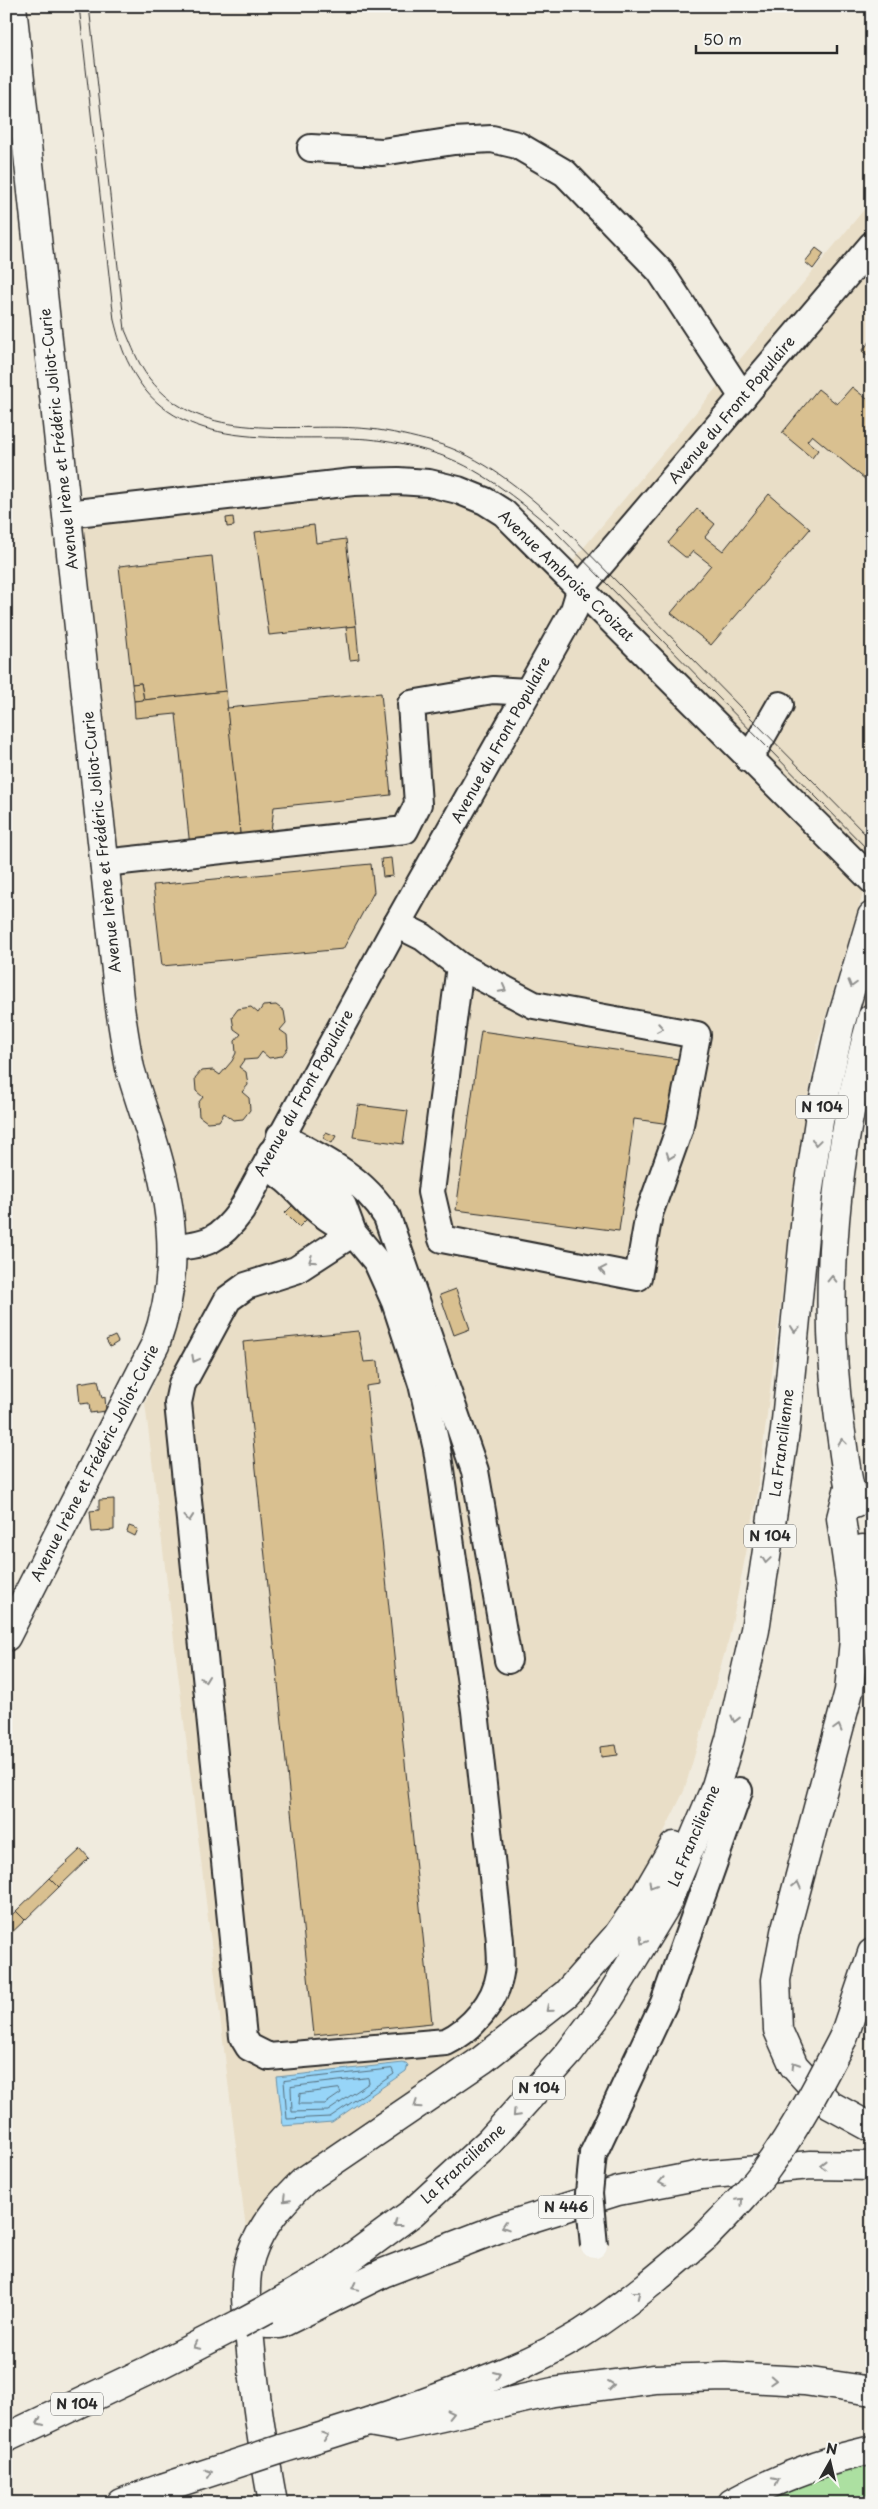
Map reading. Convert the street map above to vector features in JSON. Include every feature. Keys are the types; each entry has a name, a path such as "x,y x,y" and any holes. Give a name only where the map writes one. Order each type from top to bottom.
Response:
{"main road":[{"name":"Avenue Irène et Frédéric Joliot-Curie","path":"6,1637 155,1345 165,1312 171,1281 172,1247 163,1177 126,1046 104,863 12,6"},
{"name":"La Francilienne","path":"6,2438 147,2371 239,2324 267,2316 333,2271 412,2213 489,2142 563,2061 606,2004 664,1906 727,1789 744,1682 764,1576 785,1431 808,1195 819,1120 840,1025 869,926"},
{"name":"N 104","path":"872,1018 851,1103 842,1161 832,1278 836,1397 849,1487 857,1516 872,1591"},
{"path":"849,1487 842,1518 852,1596 854,1640 849,1691 787,1923 776,1980 778,2030 794,2066 830,2106 872,2128"},
{"path":"273,2503 256,2410 246,2304 247,2273 252,2254 265,2227 282,2202 304,2181 482,2060 566,1994 617,1936 645,1896 672,1851 690,1810 727,1789"},
{"path":"121,2503 281,2449 369,2422 494,2377 548,2352 580,2334 620,2307 706,2236 742,2199 765,2171 808,2104 844,2036 872,1953"},
{"name":"N 446","path":"267,2316 280,2324 383,2273 500,2228 618,2191 701,2175 811,2165 872,2166"},
{"path":"369,2422 397,2427 553,2392 655,2379 735,2378 804,2382 872,2391"},
{"path":"732,2503 788,2475 831,2459 872,2450"}],"street":[{"path":"311,148 382,152 454,141 492,139 517,145 565,173 660,271 743,397"},
{"name":"Avenue du Front Populaire","path":"172,1247 195,1246 213,1240 228,1229 241,1210 397,924 574,610 581,587 872,245"},
{"name":"Avenue Ambroise Croizat","path":"67,514 353,482 398,481 429,483 458,490 485,501 504,513 581,587 749,759 866,874"},
{"path":"104,863 405,830 418,804 411,704 493,690 528,692"},
{"path":"749,759 780,705"},
{"path":"397,924 422,936 460,966 534,1005 697,1034 680,1130 649,1214 638,1277 442,1239 431,1192 460,966"},
{"path":"272,1152 282,1174 313,1206 334,1223 353,1233"},
{"path":"272,1152 319,1180 335,1193 343,1206 353,1233 377,1262 395,1302 422,1384 437,1448 476,1711 500,1941 501,1972 496,1989 475,2022 461,2035 446,2042 269,2057 249,2047 243,2037 178,1403 182,1384 228,1299 246,1286 296,1270 353,1233"},
{"path":"272,1152 359,1182 377,1200 387,1217 474,1471 508,1660"},
{"path":"594,2245 589,2193 593,2154 664,2002 727,1789"}],"shaded area":[{"path":"872,200 872,864 817,1045 802,1132 756,1503 729,1638 684,1791 640,1881 607,1928 552,1990 247,2237 145,1403 172,1341 186,1279 183,1209 131,1010 77,519 347,491 412,491 448,498 480,511 528,551 556,581"}],"green space":[{"path":"872,2457 872,2503 747,2503"}],"water":[{"path":"403,2063 408,2065 406,2071 332,2122 283,2126 277,2077"}],"building":[{"path":"816,248 824,254 813,269 805,262"},
{"path":"872,339 872,359 862,351"},
{"path":"852,387 872,403 872,485 812,435 807,441 818,450 812,458 782,433 818,389 837,404"},
{"path":"769,494 810,529 711,645 671,613 711,565 693,551 688,557 685,557 668,543 697,509 715,524 705,537 723,551"},
{"path":"233,517 234,526 227,527 226,518"},
{"path":"314,525 316,543 346,539 356,626 269,635 255,532"},
{"path":"212,556 226,691 144,700 141,683 132,684 119,566"},
{"path":"356,626 359,659 350,660 346,627"},
{"path":"141,683 144,700 134,701 132,684"},
{"path":"226,691 241,842 190,847 176,714 135,718 134,701"},
{"path":"381,693 391,795 274,807 270,839 241,842 227,708"},
{"path":"391,858 393,876 383,877 381,859"},
{"path":"371,864 374,892 343,949 162,966 153,885"},
{"path":"276,1005 284,1011 286,1023 280,1030 287,1035 288,1048 282,1056 269,1058 262,1052 257,1059 244,1060 239,1067 246,1072 248,1085 242,1092 249,1098 250,1110 243,1119 233,1120 224,1113 219,1121 207,1122 199,1116 198,1103 203,1097 196,1091 195,1078 201,1071 213,1070 220,1075 232,1061 236,1053 235,1041 241,1034 234,1029 232,1017 238,1009 251,1007 258,1013 263,1006"},
{"path":"481,1031 679,1059 670,1124 634,1119 619,1231 456,1210"},
{"path":"358,1105 408,1111 403,1144 353,1137"},
{"path":"326,1132 336,1136 332,1143 323,1138"},
{"path":"295,1203 309,1217 299,1227 285,1213"},
{"path":"456,1289 470,1329 454,1335 440,1295"},
{"path":"358,1331 364,1362 378,1361 380,1384 366,1386 432,2023 314,2035 243,1342"},
{"path":"115,1336 118,1342 110,1347 106,1340"},
{"path":"98,1380 102,1398 105,1397 106,1411 90,1413 89,1403 80,1404 78,1383"},
{"path":"114,1499 114,1530 92,1532 90,1511 99,1510 99,1500"},
{"path":"129,1526 138,1529 135,1536 127,1532"},
{"path":"616,1745 618,1755 601,1757 600,1747"},
{"path":"81,1849 89,1858 59,1887 50,1878"},
{"path":"50,1878 59,1887 25,1920 16,1911"},
{"path":"16,1911 25,1920 6,1938 6,1920"}],"tram line":[{"path":"79,6 114,320 127,360 149,395 174,415 203,428 235,434 268,437 384,441 449,458 497,485 554,530 872,854"},
{"path":"89,6 125,330 138,361 149,378 171,400 195,414 222,422 281,428 341,427 385,431 451,448 485,465 516,487 560,524 872,841"}]}
